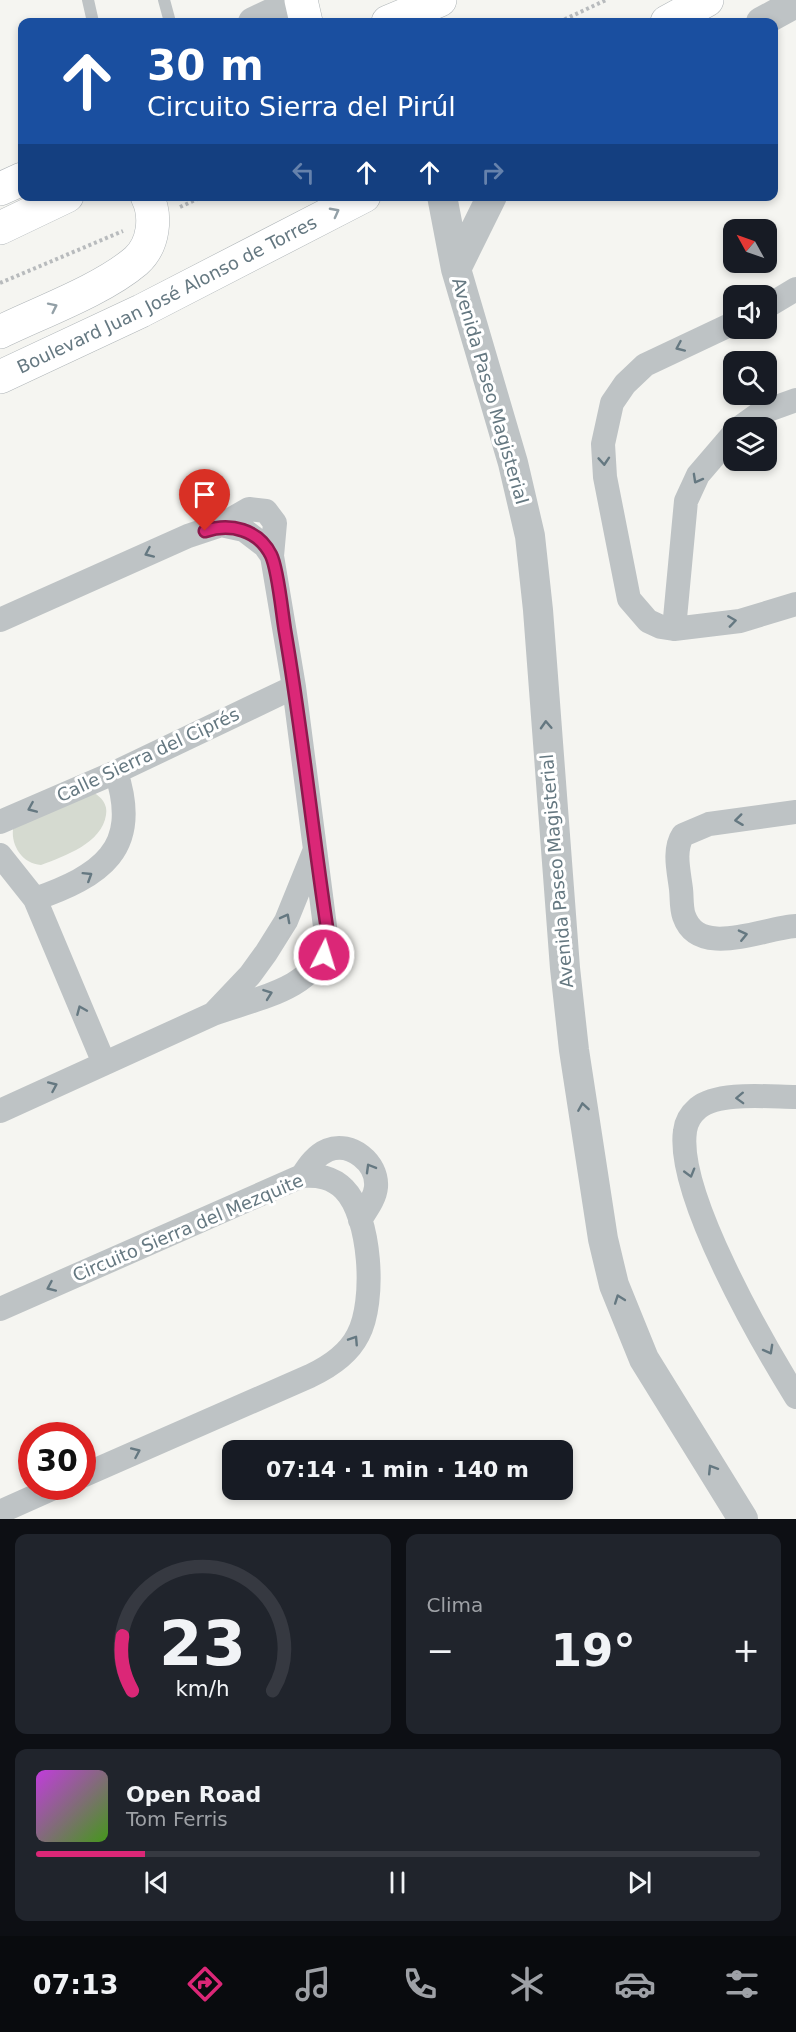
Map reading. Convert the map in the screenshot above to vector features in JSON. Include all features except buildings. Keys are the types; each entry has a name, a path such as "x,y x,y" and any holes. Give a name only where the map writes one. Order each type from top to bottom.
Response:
{"main road":[{"path":"301,0 305,18"},
{"path":"673,18 707,0"},
{"path":"400,18 436,6"},
{"path":"0,228 57,201"},
{"name":"Boulevard Juan José Alonso de Torres","path":"0,377 141,311 354,201"},
{"path":"0,332 106,280 137,260 145,249 151,207"}],"street":[{"path":"262,18 301,0"},
{"path":"768,18 796,3"},
{"name":"Avenida Paseo Magisterial","path":"445,201 456,269 513,463 530,536 539,620 547,746 561,883 574,1050 603,1239 614,1285 644,1359 743,1519"},
{"path":"456,269 490,201"},
{"path":"777,300 796,289"},
{"path":"723,328 645,365 625,384 612,403 603,444 605,477 629,599 648,621 661,627 674,629 740,621 796,604"},
{"path":"754,417 796,400"},
{"path":"674,629 686,501 698,475 723,446"},
{"path":"0,620 188,536 221,525 244,530 255,537 272,556 294,687 314,850 327,928 324,955 314,970 300,981 213,1014 0,1111"},
{"name":"Calle Sierra del Ciprés","path":"0,822 116,772 294,687"},
{"path":"34,899 90,876 107,862 119,842 124,825 124,807 116,772"},
{"path":"796,812 710,824 683,835 678,849 683,915 693,932 701,938 723,940 776,927 796,926"},
{"path":"213,1014 250,975 271,945 300,891 314,850"},
{"path":"0,855 34,899 104,1063"},
{"path":"796,1097 733,1097 711,1101 690,1116 685,1128 684,1143 688,1168 701,1208 731,1282 796,1397"},
{"path":"302,1176 318,1155 330,1149 344,1148 368,1161 375,1174 376,1187 371,1202 360,1220"},
{"name":"Circuito Sierra del Mezquite","path":"0,1309 302,1176 317,1175 344,1189 352,1200 360,1220 369,1268 369,1291 366,1319 357,1337 345,1353 329,1367 310,1376 96,1470"},
{"path":"0,1512 27,1500"}],"lane":[{"path":"88,0 92,18"},
{"path":"164,0 169,18"}],"path":[{"path":"568,18 606,0"},
{"path":"0,283 151,207 180,201"}],"shaded area":[{"path":"93,792 103,801 106,815 103,825 90,841 71,853 41,865 24,858 16,848 13,829"}],"route":[{"path":"205,531 221,525 244,530 265,546 272,556 294,687 314,850 327,928 324,955"}]}
